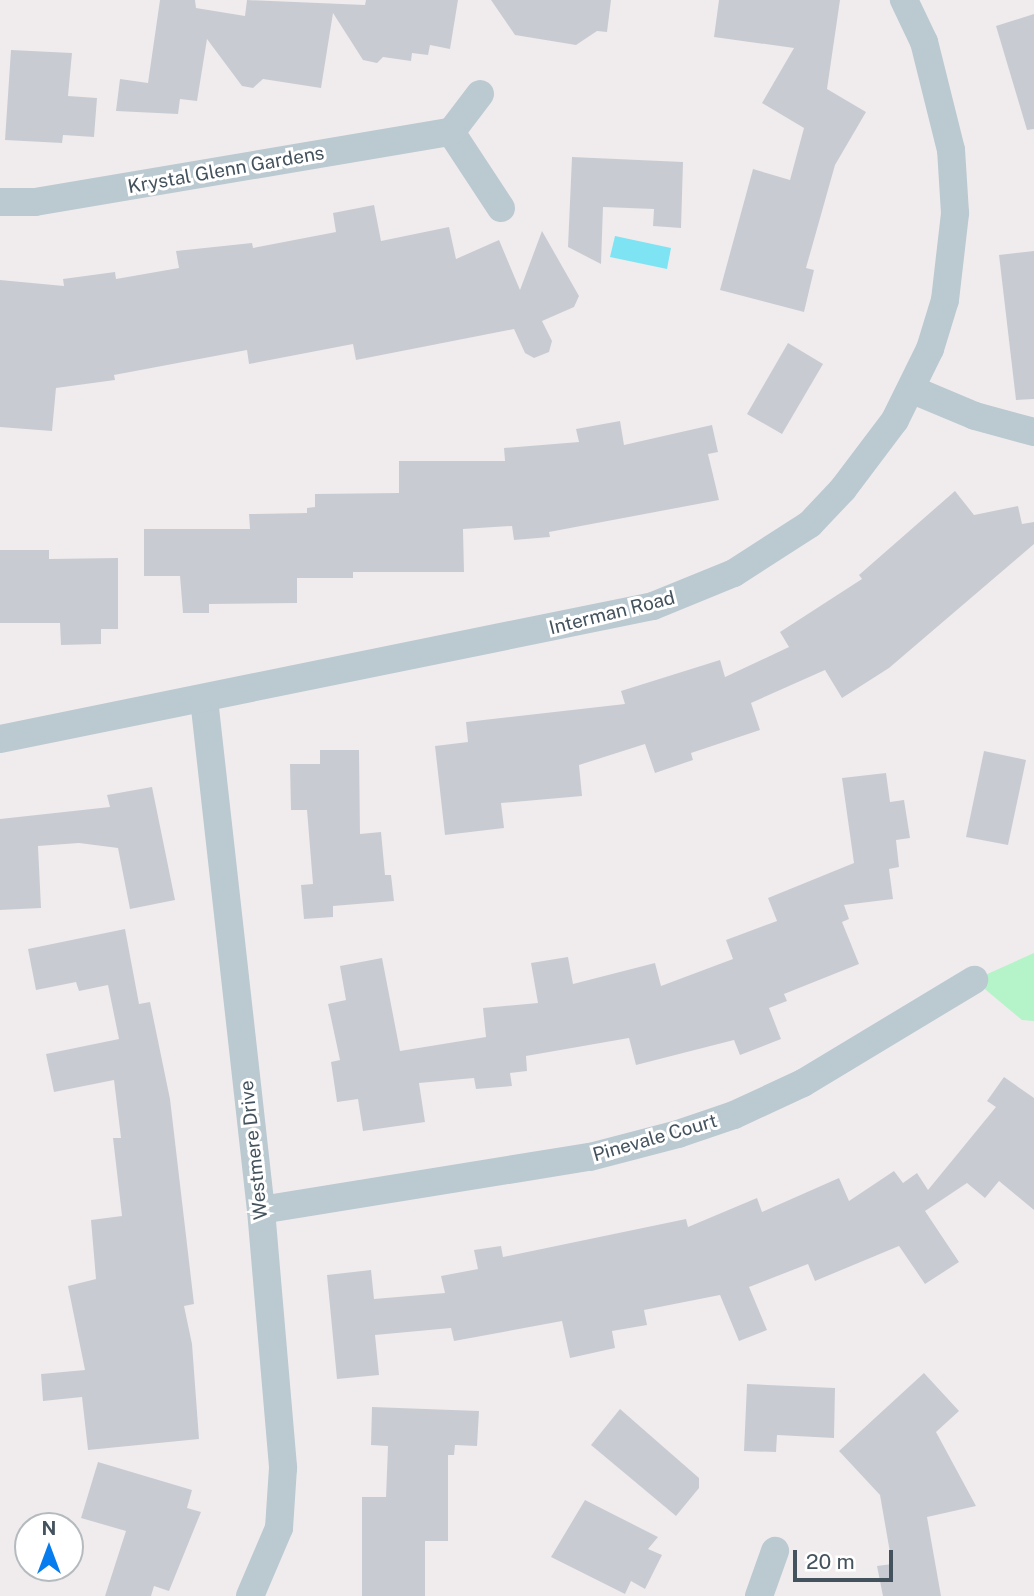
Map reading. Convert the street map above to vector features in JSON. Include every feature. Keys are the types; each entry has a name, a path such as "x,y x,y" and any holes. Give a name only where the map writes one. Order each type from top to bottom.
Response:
{"street":[{"name":"Interman Road","path":"0,739 610,616 693,593 776,549 810,524 872,454 913,390 945,300 955,213 944,112 924,42 904,0"},
{"path":"480,94 451,132 501,208"},
{"name":"Krystal Glenn Gardens","path":"0,202 35,202 451,132"},
{"path":"913,390 975,416 1034,432"},
{"name":"Westmere Drive","path":"204,699 261,1210 284,1489 279,1528 250,1596"},
{"name":"Pinevale Court","path":"261,1210 590,1157 678,1134 792,1089 974,980"},
{"path":"760,1596 775,1551"}],"green space":[{"path":"1034,953 1034,1021 1022,1020 974,980"}],"water":[{"path":"615,236 671,248 667,269 610,257"}],"building":[{"path":"160,0 195,0 196,8 245,16 247,0 365,5 366,0 458,0 450,49 430,45 428,55 412,53 411,61 383,57 377,63 363,60 333,13 321,88 263,79 253,88 242,86 207,39 197,101 180,99 178,114 116,111 120,79 148,83"},
{"path":"491,0 611,0 607,32 597,31 576,45 515,35"},
{"path":"719,0 840,0 827,89 866,112 835,165 806,268 814,270 804,312 720,290 753,169 790,180 804,128 762,103 794,48 714,37"},
{"path":"1034,14 1034,129 1027,130 996,26"},
{"path":"11,50 72,53 68,96 97,98 94,137 63,135 62,143 5,140"},
{"path":"572,157 683,162 681,228 653,226 654,209 603,207 601,264 568,247"},
{"path":"374,205 381,241 449,227 456,259 499,240 520,290 542,231 579,296 574,307 542,321 552,341 549,352 534,358 525,353 514,329 356,360 353,344 249,364 247,350 114,375 115,380 56,388 52,431 0,427 0,280 64,286 63,279 115,272 116,279 179,268 176,251 252,243 253,248 336,232 333,213"},
{"path":"1034,251 1034,399 1016,400 999,255"},
{"path":"788,343 823,364 782,434 747,414"},
{"path":"620,421 624,445 712,425 718,452 708,454 719,500 549,532 550,537 514,540 512,526 463,529 464,572 353,572 353,578 297,578 297,603 209,604 209,613 183,613 180,576 144,576 144,529 250,529 249,514 307,513 307,508 315,507 315,494 399,493 399,461 505,461 504,448 579,442 576,429"},
{"path":"955,491 974,515 1018,506 1022,524 1034,522 1034,544 889,668 842,698 825,670 751,703 760,730 691,753 693,760 655,773 645,744 579,765 582,796 501,803 504,828 445,835 435,746 468,742 466,722 625,704 621,691 720,660 725,677 789,647 780,632 862,579 859,575"},
{"path":"0,550 49,550 49,559 118,558 118,629 101,629 101,644 61,645 60,623 0,623"},
{"path":"320,750 359,750 360,834 381,832 385,875 391,875 394,901 333,906 333,917 304,919 301,885 313,884 307,810 291,810 290,764 320,764"},
{"path":"984,751 1026,760 1008,845 966,837"},
{"path":"886,773 890,802 904,800 910,838 896,840 899,867 889,869 893,899 844,905 849,919 842,922 859,964 784,994 787,1001 769,1008 781,1039 740,1055 734,1040 636,1065 629,1038 526,1056 527,1071 510,1073 512,1086 476,1089 474,1078 419,1083 425,1122 363,1131 358,1099 337,1102 331,1062 340,1060 328,1004 346,1000 340,966 382,958 400,1051 486,1037 483,1008 538,1003 531,963 568,957 573,984 655,963 661,986 733,959 726,940 777,921 768,898 854,863 842,778"},
{"path":"152,787 175,900 130,909 118,848 79,843 38,846 41,908 0,910 0,819 110,807 107,795"},
{"path":"125,929 139,1004 150,1002 170,1099 194,1304 184,1306 192,1344 199,1439 88,1450 82,1397 43,1401 41,1374 85,1370 68,1286 96,1279 91,1220 122,1216 113,1138 121,1138 114,1080 54,1092 46,1054 119,1039 108,985 79,991 76,982 36,990 28,949"},
{"path":"1004,1077 1034,1098 1034,1210 999,1181 985,1198 967,1183 925,1211 959,1262 925,1284 899,1246 815,1281 808,1264 749,1287 767,1330 739,1341 720,1295 644,1310 647,1325 612,1331 615,1348 570,1358 562,1321 454,1341 451,1328 375,1335 379,1375 337,1379 327,1275 371,1270 374,1299 445,1293 441,1276 478,1269 474,1250 501,1246 503,1257 686,1219 688,1227 757,1198 762,1212 839,1178 849,1201 894,1171 903,1183 917,1173 928,1190 996,1107 987,1101"},
{"path":"924,1373 959,1411 936,1432 976,1506 927,1517 941,1596 883,1596 877,1566 892,1564 880,1495 839,1451"},
{"path":"747,1384 835,1388 834,1438 777,1435 776,1452 744,1451"},
{"path":"372,1407 479,1411 477,1446 455,1445 454,1455 448,1455 448,1541 425,1541 425,1596 362,1596 362,1497 386,1497 388,1446 371,1445"},
{"path":"620,1409 699,1478 699,1488 676,1516 591,1445"},
{"path":"98,1462 192,1490 187,1508 201,1512 169,1591 154,1586 151,1596 105,1596 126,1531 84,1519 83,1512"},
{"path":"585,1500 658,1537 648,1549 662,1555 645,1589 631,1581 625,1594 551,1557"}]}
